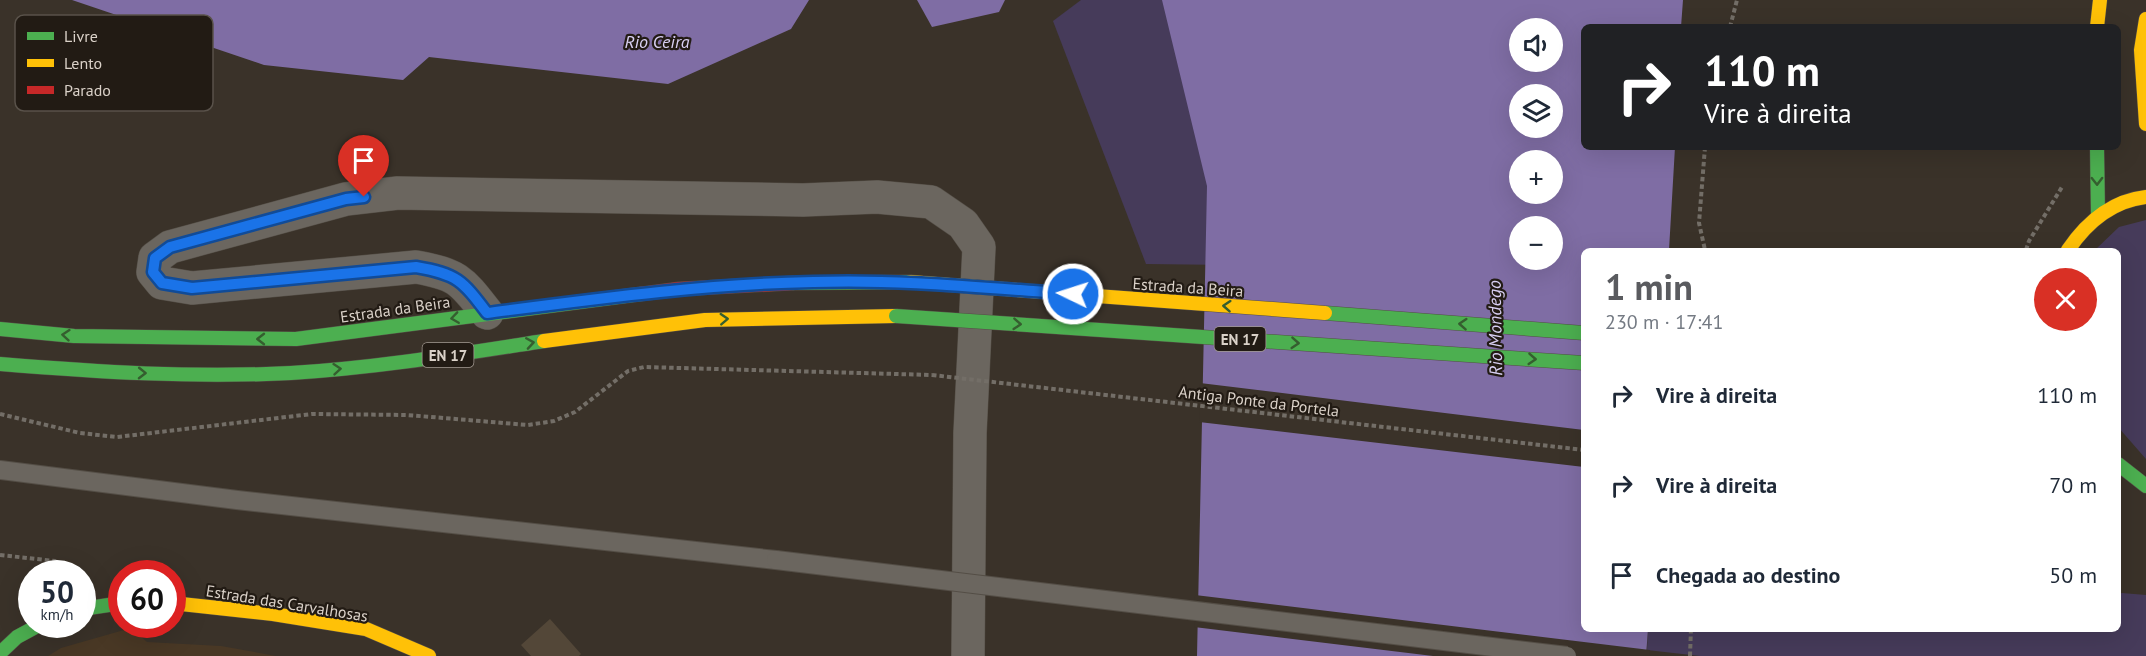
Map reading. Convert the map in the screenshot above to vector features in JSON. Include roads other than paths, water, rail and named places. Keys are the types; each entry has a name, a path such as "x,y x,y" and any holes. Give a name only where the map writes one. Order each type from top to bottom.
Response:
{"main road":[{"path":"2097,24 2100,0"},
{"path":"2146,19 2141,50 2146,124"},
{"path":"2097,150 2098,214"},
{"path":"2069,248 2078,234 2098,214 2135,197 2146,197"},
{"name":"Estrada da Beira","path":"0,329 126,337 296,339 679,289 816,282 910,282 1581,333"},
{"name":"EN 17","path":"0,364 114,372 288,373 384,364 704,320 896,316 1581,363"},
{"path":"2121,466 2146,486"},
{"name":"Estrada das Carvalhosas","path":"186,605 273,614 366,629 429,656"},
{"path":"0,653 18,636"}],"street":[{"path":"487,313 463,283 446,272 416,267 192,288 162,283 153,272 155,258 170,247 346,199 398,194 803,200 877,197 931,202 963,224 979,247 970,433 968,656"}],"lane":[{"path":"3,470 277,505 776,560 1567,656"}],"water":[{"name":"Rio Ceira","path":"72,0 809,0 791,29 668,84 429,57 403,80 264,65 213,48 213,15 116,15"},
{"path":"917,0 1005,0 999,12 932,27"},
{"name":"Rio Mondego","path":"1162,0 1683,0 1681,24 1581,24 1581,150 1675,150 1669,248 1581,248 1581,632 1648,632 1646,656 1197,656 1207,186"}]}
